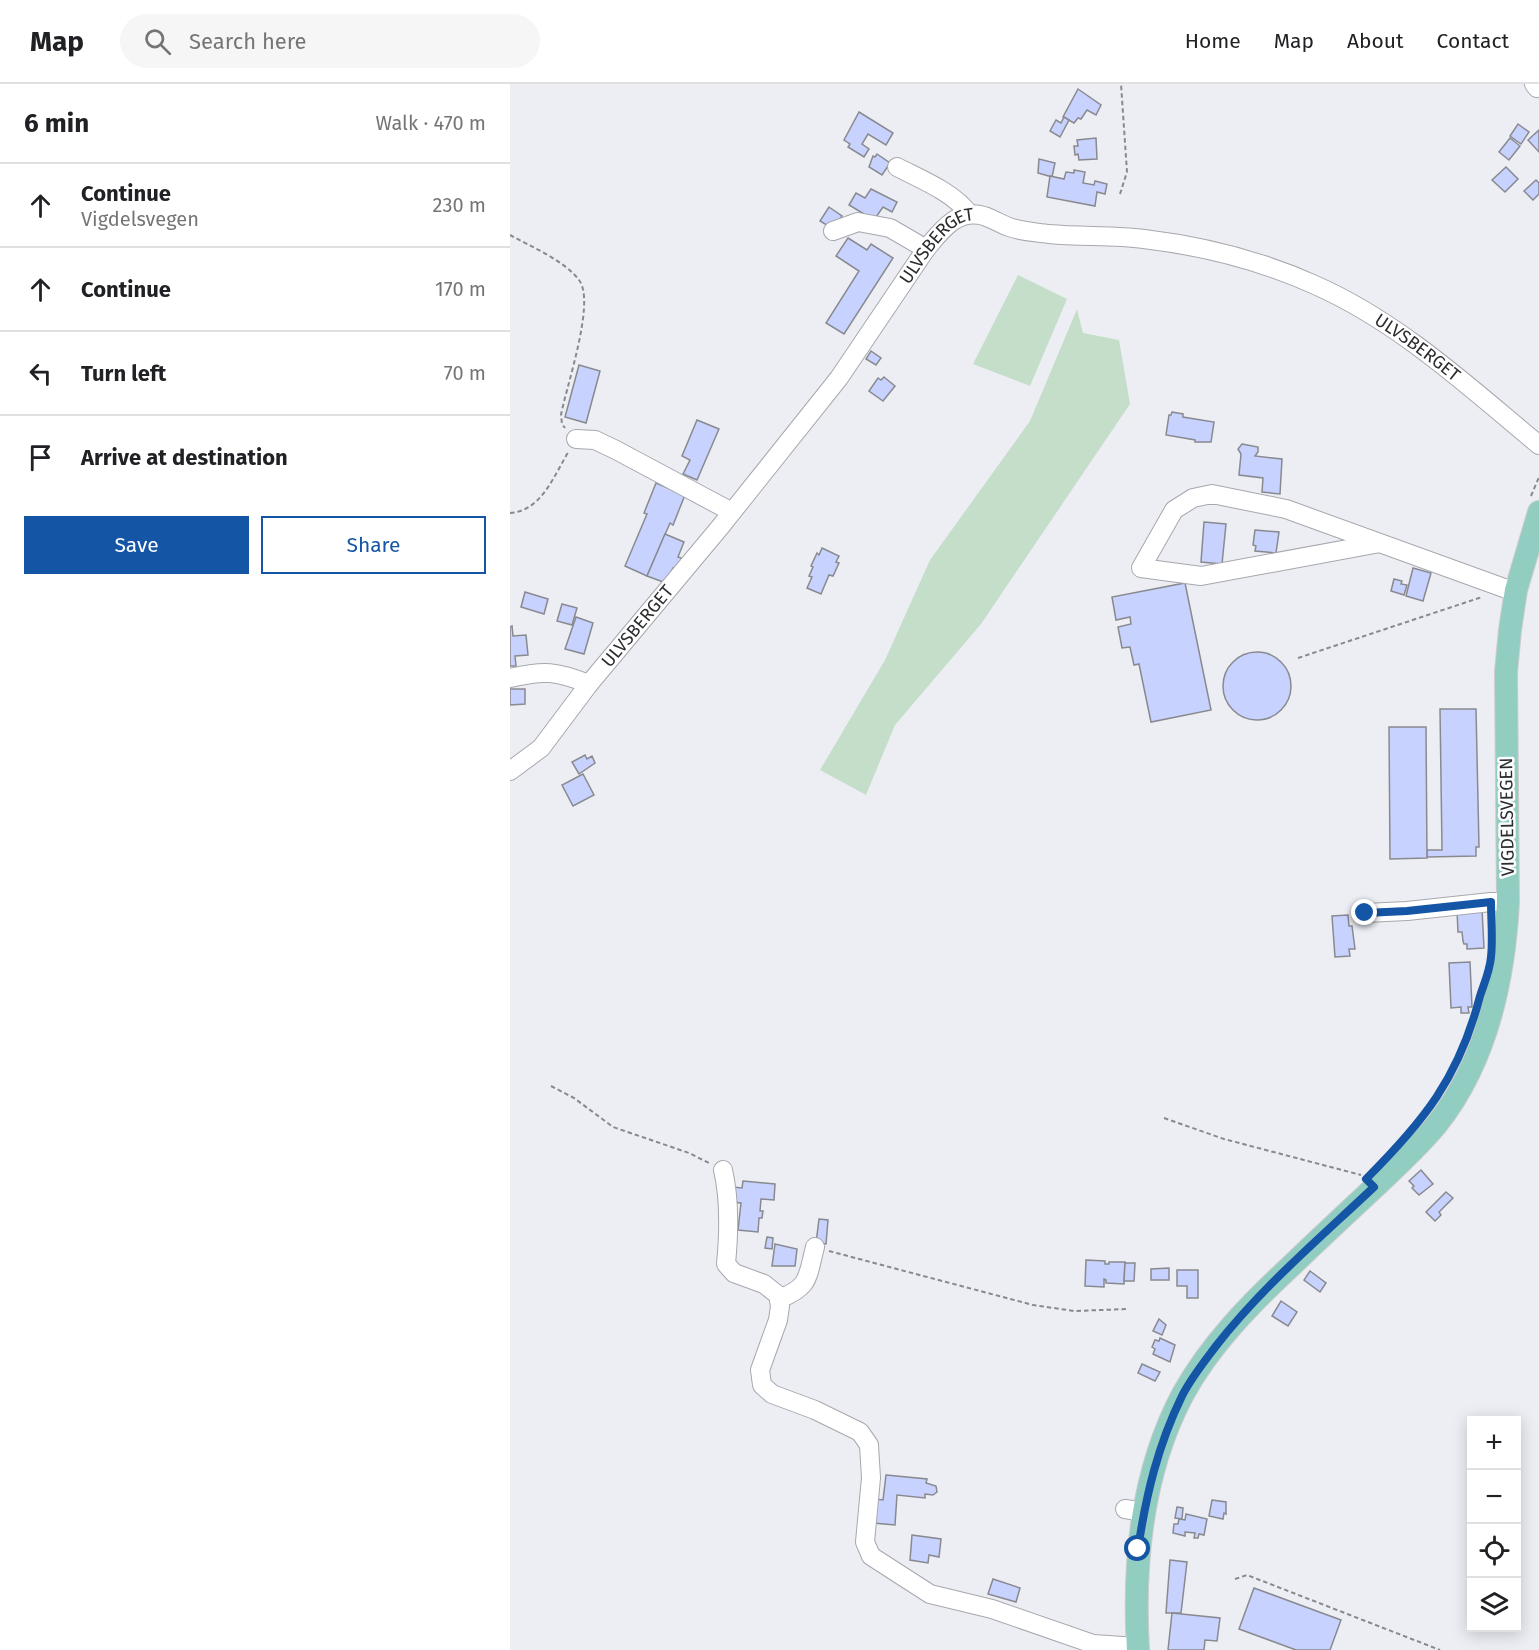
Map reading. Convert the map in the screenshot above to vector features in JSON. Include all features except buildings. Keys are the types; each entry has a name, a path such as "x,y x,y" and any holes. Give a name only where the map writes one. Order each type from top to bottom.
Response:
{"main road":[{"name":"VIGDELSVEGEN","path":"1138,1649 1134,1510 1183,1394 1204,1361 1236,1321 1413,1151 1438,1123 1457,1095 1473,1064 1488,1026 1498,993 1504,959 1508,903 1506,672 1510,630 1510,589 1534,505"}],"street":[{"path":"897,167 957,201 969,214"},
{"name":"ULVSBERGET","path":"510,771 541,748 589,684 840,378 926,249 954,220 969,214 984,216 1011,228 1034,232 1144,239 1226,254 1314,284 1351,304 1438,362 1539,445"},
{"path":"833,231 858,222 890,228 926,249"},
{"path":"576,439 595,441 616,450 732,512"},
{"path":"1380,543 1201,576 1142,568 1174,510 1193,498 1212,494 1286,509 1510,589"},
{"path":"510,678 535,672 553,672 589,684"},
{"path":"1365,913 1491,902 1508,903"},
{"path":"723,1170 728,1216 726,1264 734,1273 765,1284 778,1294 779,1299 778,1320 760,1370 762,1385 772,1394 815,1410 860,1432 869,1445 871,1478 865,1542 872,1556 930,1594 992,1610 1093,1644 1138,1649"},
{"path":"779,1299 795,1293 804,1285 815,1247"}],"path":[{"path":"1120,194 1127,172 1121,84"},
{"path":"510,235 570,270 580,281 583,289 584,311 561,415 562,424 576,439 535,504 518,513 510,513"},
{"path":"1534,505 1539,477"},
{"path":"1298,658 1510,589"},
{"path":"551,1086 574,1098 613,1127 689,1153 723,1170"},
{"path":"1164,1118 1224,1139 1360,1174 1374,1187"},
{"path":"815,1247 1033,1305 1074,1311 1128,1309"},
{"path":"1235,1579 1247,1575 1256,1578 1440,1650"}],"green space":[{"path":"1018,275 1067,299 1030,386 973,364"},
{"path":"1077,309 1083,333 1119,340 1130,404 981,624 895,725 866,795 820,770 885,660 930,560 1030,421"}],"route":[{"path":"1138,1549 1156,1458 1183,1394 1204,1361 1236,1321 1271,1284 1374,1187 1366,1179 1405,1140 1446,1085 1462,1053 1474,1020 1491,958 1491,902 1365,913"}]}
